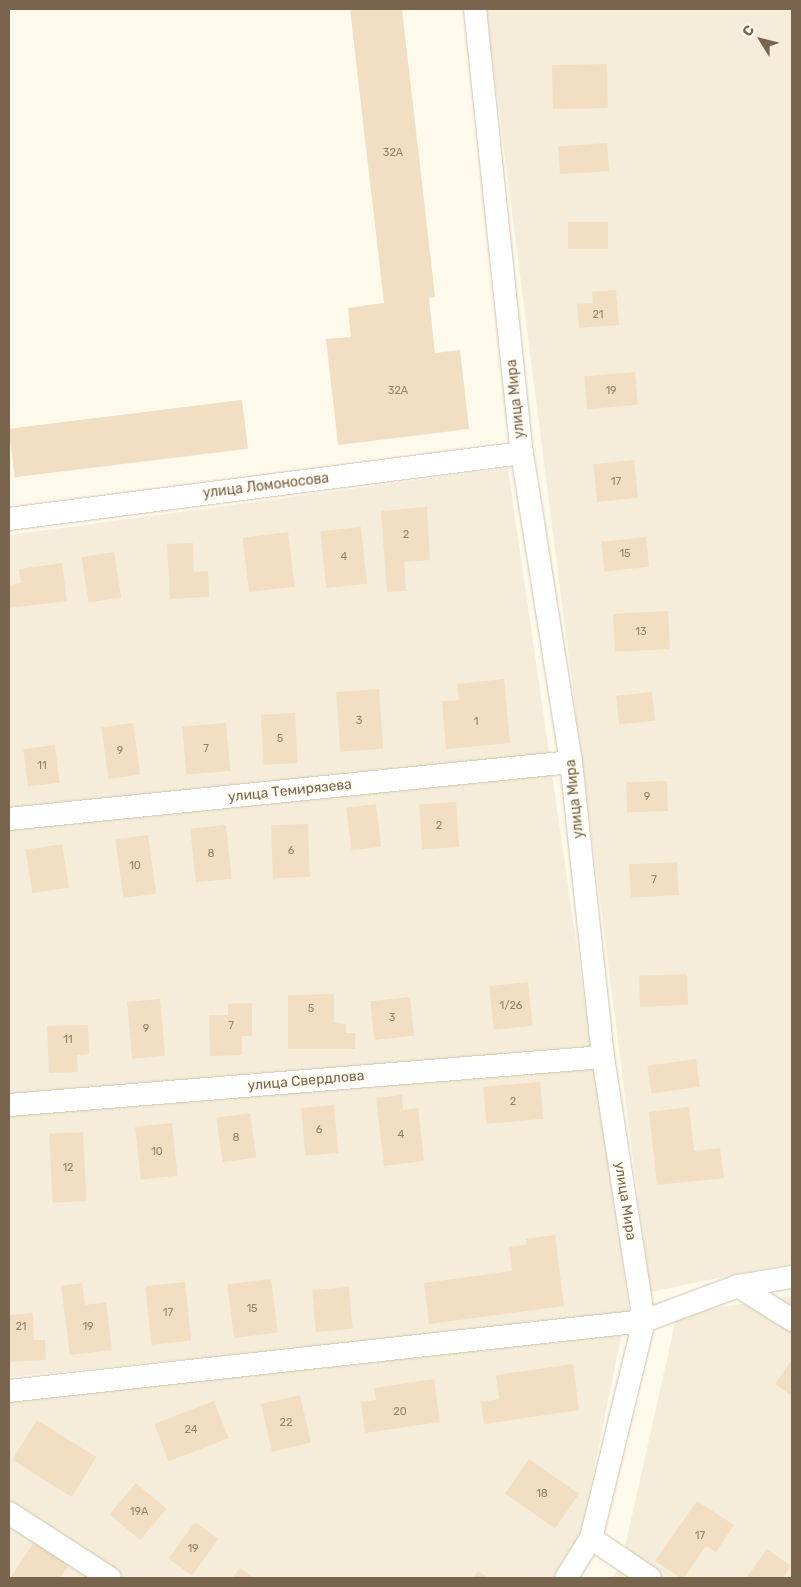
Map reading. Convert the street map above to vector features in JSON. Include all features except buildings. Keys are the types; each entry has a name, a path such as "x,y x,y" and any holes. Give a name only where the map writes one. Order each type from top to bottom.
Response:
{"street":[{"name":"улица Мира","path":"475,9 522,454 571,762 603,1057 644,1320 591,1538 566,1578"},
{"name":"улица Ломоносова","path":"9,519 522,454"},
{"name":"улица Темирязева","path":"9,819 571,762"},
{"name":"улица Свердлова","path":"9,1105 603,1057"},
{"path":"9,1391 644,1320 738,1286 792,1277"},
{"path":"738,1286 792,1320"},
{"path":"9,1513 110,1578"},
{"path":"591,1538 650,1578"}],"shaded area":[{"path":"486,9 792,9 792,1263 650,1292"},
{"path":"508,468 630,1316 9,1377 9,535"},
{"path":"792,1296 792,1578 612,1578 621,1565 677,1314"},
{"path":"622,1332 580,1538 553,1578 9,1578 9,1395"}]}
